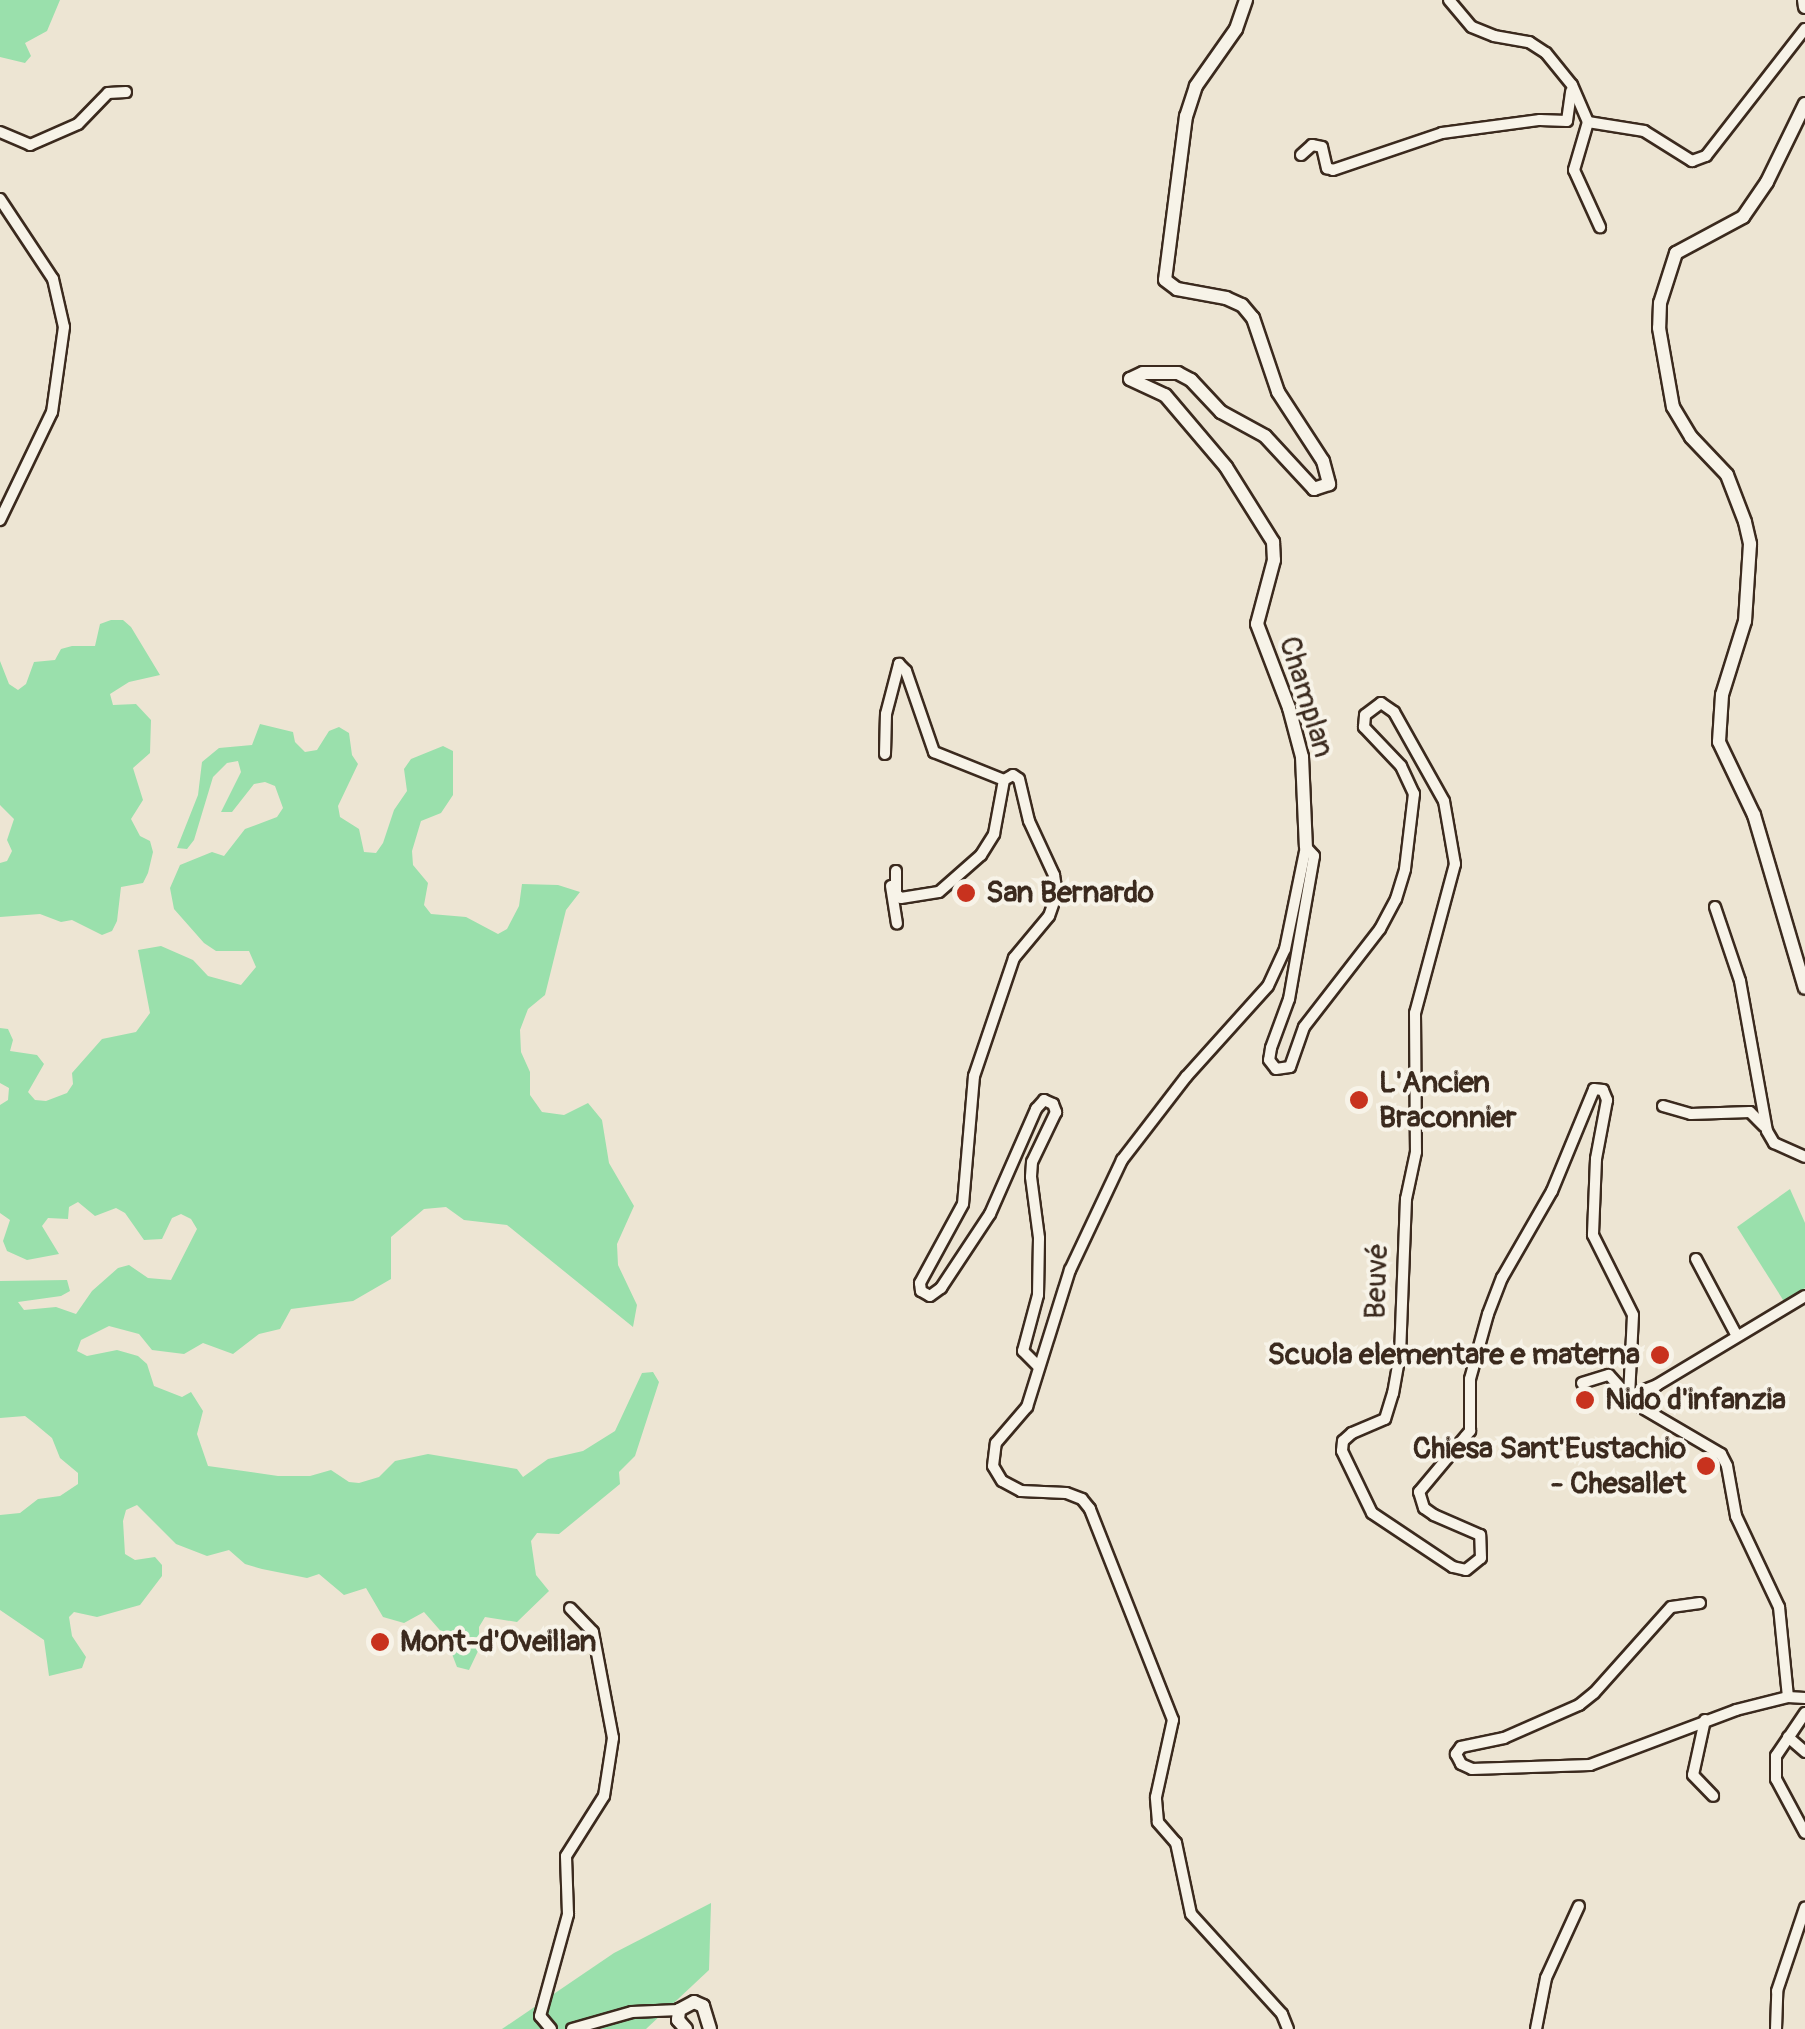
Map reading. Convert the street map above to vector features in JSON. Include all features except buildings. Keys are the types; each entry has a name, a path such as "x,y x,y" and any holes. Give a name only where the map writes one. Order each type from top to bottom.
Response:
{"street":[{"name":"Champlan","path":"1246,0 1236,29 1196,86 1186,116 1164,271 1169,286 1226,298 1242,305 1254,318 1278,392 1330,478 1326,488 1314,489 1265,436 1222,412 1191,380 1178,374 1132,375 1133,384 1165,395 1226,467 1273,542 1274,560 1257,624 1289,708 1302,757 1308,799 1306,847"},
{"path":"1450,0 1472,27 1535,45 1572,86 1588,122 1574,170 1600,226"},
{"path":"1588,122 1644,131 1692,161 1700,161 1805,29"},
{"path":"1302,156 1312,145 1322,147 1327,168 1333,170 1442,134 1540,120 1567,121 1572,86"},
{"path":"0,132 30,145 78,124 108,93 126,92"},
{"path":"1805,104 1767,182 1743,217 1676,253 1660,303 1658,328 1673,407 1690,437 1727,474 1745,522 1750,555 1745,621 1722,695 1718,742 1754,814 1805,988"},
{"path":"0,199 53,279 64,327 52,412 0,520"},
{"path":"885,754 886,714 899,664 906,672 934,752 1004,780"},
{"name":"Beuvé","path":"1306,847 1314,856 1289,999 1271,1048 1270,1060 1276,1069 1290,1067 1304,1027 1380,930 1396,900 1405,869 1414,794 1401,766 1364,727 1365,715 1381,702 1394,712 1444,801 1455,864 1414,1013 1416,1152 1406,1200 1400,1354 1393,1392 1385,1418 1343,1441 1342,1451 1365,1505 1452,1567 1466,1570 1481,1558 1480,1536 1424,1508 1419,1492 1470,1431 1472,1365 1502,1278 1552,1191 1587,1098 1598,1088 1608,1100 1596,1159 1594,1236 1632,1315 1629,1396"},
{"path":"1004,780 1013,775 1019,780 1028,821 1054,874 1056,893 1049,916 1014,958 1006,977 974,1076 963,1204 920,1283 921,1290 930,1296 941,1288 990,1214 1036,1109 1044,1100 1054,1104 1056,1112 1032,1162 1039,1238 1038,1295 1023,1350 1038,1366"},
{"path":"896,924 889,893 896,871 896,894 901,898 939,892 981,854 994,834 1004,780"},
{"path":"1288,2029 1282,2014 1191,1914 1176,1843 1158,1822 1156,1797 1173,1720 1090,1508 1082,1498 1066,1493 1021,1491 1002,1481 993,1466 996,1443 1027,1407 1070,1270 1122,1160 1186,1077 1268,986 1285,949 1306,847"},
{"path":"1715,907 1740,980 1767,1131"},
{"path":"1663,1106 1691,1114 1750,1112 1774,1142 1805,1158"},
{"path":"1696,1259 1737,1336"},
{"path":"1629,1396 1640,1394 1805,1296"},
{"path":"1582,1383 1609,1375 1629,1396 1720,1454 1728,1466 1736,1516 1780,1607 1788,1697"},
{"path":"1700,1603 1670,1606 1594,1693 1578,1704 1504,1738 1461,1747 1456,1754 1461,1764 1472,1768 1578,1766 1705,1720 1788,1697 1805,1698"},
{"path":"550,2029 540,2016 568,1914 566,1856 604,1796 613,1738 593,1632 570,1608"},
{"path":"1805,1714 1776,1756 1776,1779 1805,1833"},
{"path":"1705,1720 1694,1775 1713,1796"},
{"path":"1788,1737 1805,1752"},
{"path":"1536,2029 1546,1978 1579,1906"},
{"path":"1776,2029 1778,1991 1805,1908"},
{"path":"686,2029 678,2020 679,2010 686,2002 702,2006 710,2029"},
{"path":"572,2029 632,2012 679,2010"}],"green space":[{"path":"0,0 60,0 47,31 25,43 31,56 25,63 0,57"},
{"path":"123,620 131,627 160,675 129,682 110,694 113,705 136,704 151,720 150,753 133,768 143,800 131,819 140,836 150,841 153,852 148,873 143,883 121,887 117,921 112,931 102,935 72,920 61,922 40,914 0,917 0,863 7,861 12,851 7,840 14,819 0,805 0,661 9,684 18,690 26,684 34,662 55,660 61,649 72,646 95,646 100,624"},
{"path":"260,724 293,732 295,742 305,752 317,750 329,731 339,727 349,733 352,755 358,764 338,806 340,817 359,829 364,852 376,853 383,843 394,810 407,791 404,769 411,759 443,746 453,751 453,795 441,813 421,821 412,851 413,865 428,883 424,905 431,914 466,917 498,934 507,929 519,906 522,884 558,885 580,892 566,910 545,995 528,1009 520,1030 521,1052 530,1072 530,1095 542,1112 564,1115 588,1103 602,1120 609,1163 634,1206 617,1244 618,1265 637,1305 633,1327 507,1225 464,1220 446,1207 424,1209 391,1237 391,1279 353,1301 291,1309 280,1329 259,1334 233,1354 203,1343 184,1354 152,1350 139,1334 109,1326 81,1340 77,1351 87,1356 117,1350 138,1356 147,1364 154,1386 182,1397 191,1392 203,1411 197,1434 208,1466 278,1476 310,1476 331,1470 349,1482 359,1483 379,1477 395,1461 428,1454 517,1469 523,1477 548,1459 583,1451 615,1431 642,1373 653,1372 659,1382 635,1456 619,1472 620,1484 559,1534 537,1533 531,1541 536,1575 549,1591 517,1622 485,1617 479,1627 479,1649 469,1670 457,1667 445,1636 424,1612 404,1623 383,1617 366,1588 344,1595 319,1574 307,1578 262,1569 245,1564 229,1550 207,1556 176,1544 137,1505 126,1510 123,1521 125,1554 135,1560 155,1557 162,1565 162,1576 140,1605 97,1617 74,1612 69,1617 72,1636 86,1657 82,1668 49,1676 44,1640 0,1610 0,1515 20,1513 38,1499 60,1496 78,1484 78,1473 60,1458 52,1438 25,1416 0,1418 0,1281 67,1280 70,1291 61,1296 18,1302 24,1310 56,1307 76,1314 92,1291 118,1268 129,1265 148,1278 171,1280 197,1229 191,1219 181,1214 172,1218 162,1239 144,1240 125,1213 116,1208 95,1216 78,1202 69,1207 68,1219 48,1218 42,1226 59,1254 27,1260 7,1251 3,1241 10,1220 0,1213 0,1105 8,1100 9,1088 0,1083 0,1028 8,1029 13,1040 10,1051 37,1055 44,1064 28,1092 35,1100 46,1101 67,1093 73,1084 72,1073 102,1039 136,1032 150,1013 138,950 161,946 193,960 208,976 241,985 256,967 249,951 216,951 204,943 174,909 170,888 180,865 212,852 224,856 245,829 277,817 283,808 275,786 265,782 254,784 232,812 221,812 241,772 238,761 227,763 213,777 194,840 187,849 177,848 198,795 202,762 219,748 252,745"},
{"path":"1790,1189 1805,1223 1805,1288 1785,1303 1737,1227"},
{"path":"711,1903 709,1970 646,2029 502,2029 614,1953"}],"place":[{"name":"San Bernardo","path":"966,893"},
{"name":"L'Ancien Braconnier","path":"1359,1100"},
{"name":"Scuola elementare e materna","path":"1660,1355"},
{"name":"Nido d'infanzia","path":"1585,1400"},
{"name":"Chiesa Sant'Eustachio - Chesallet","path":"1706,1466"},
{"name":"Mont-d'Oveillan","path":"380,1642"}]}
